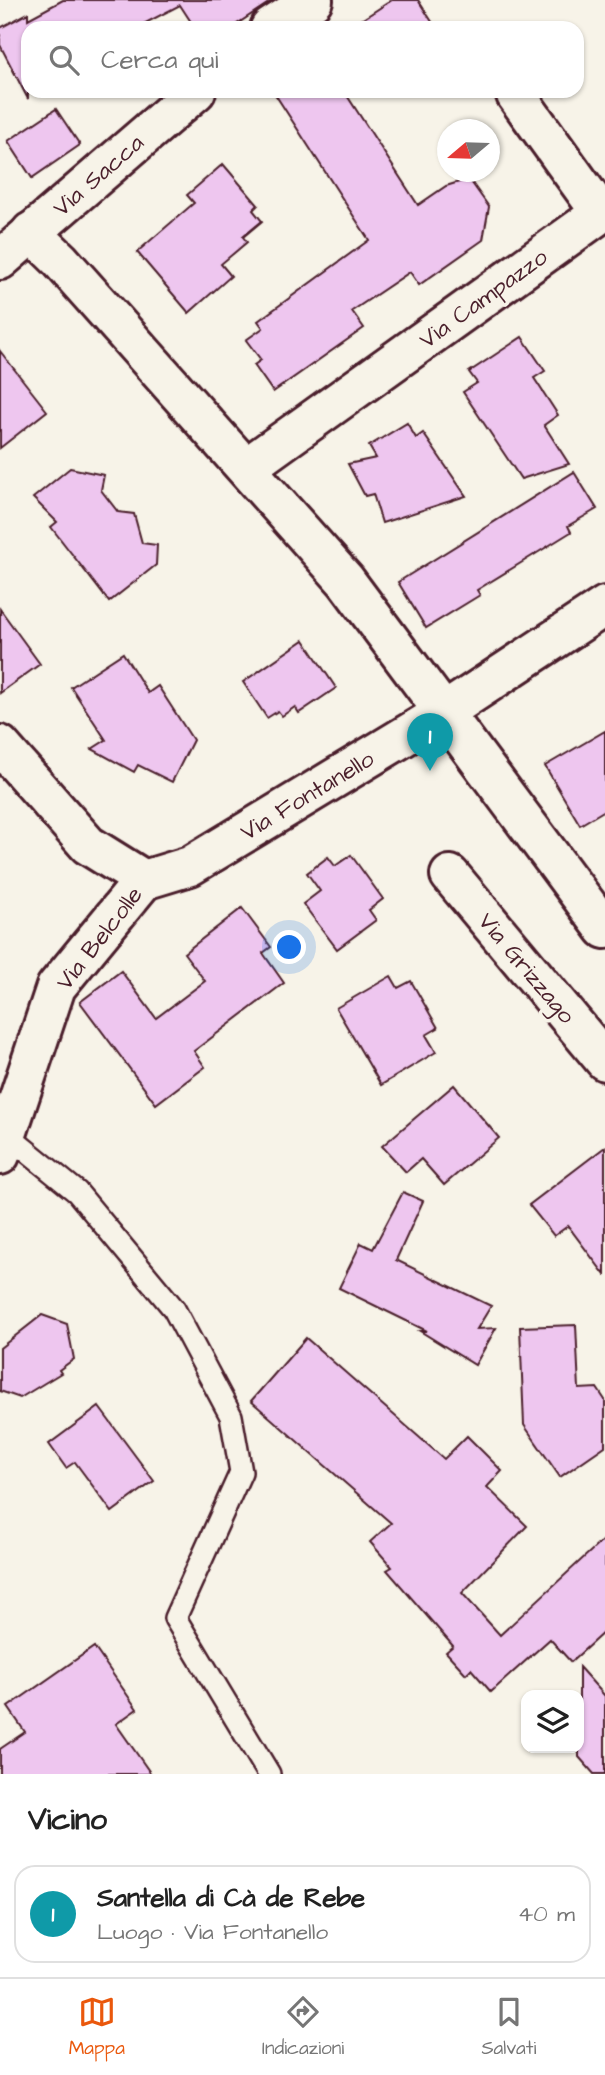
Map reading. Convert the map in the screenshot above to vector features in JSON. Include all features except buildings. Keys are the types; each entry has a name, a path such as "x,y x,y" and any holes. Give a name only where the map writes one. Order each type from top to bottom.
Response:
{"street":[{"path":"281,21 313,0"},
{"name":"Via Sacca","path":"0,260 188,98"},
{"name":"Via Campazzo","path":"247,467 601,213 518,98"},
{"path":"31,233 60,260 346,581 446,710 605,929"},
{"name":"Via Fontanello","path":"144,880 190,866 446,710 605,606"},
{"path":"0,745 88,845 144,880"},
{"name":"Via Grizzago","path":"450,875 605,1060"},
{"name":"Via Belcolle","path":"3,1145 56,987 144,880"}],"lane":[{"path":"3,1145 77,1192 174,1309 231,1416 241,1472 176,1618 269,1774"}],"place":[{"name":"Santella di Cà de Rebe","path":"430,771"}]}
